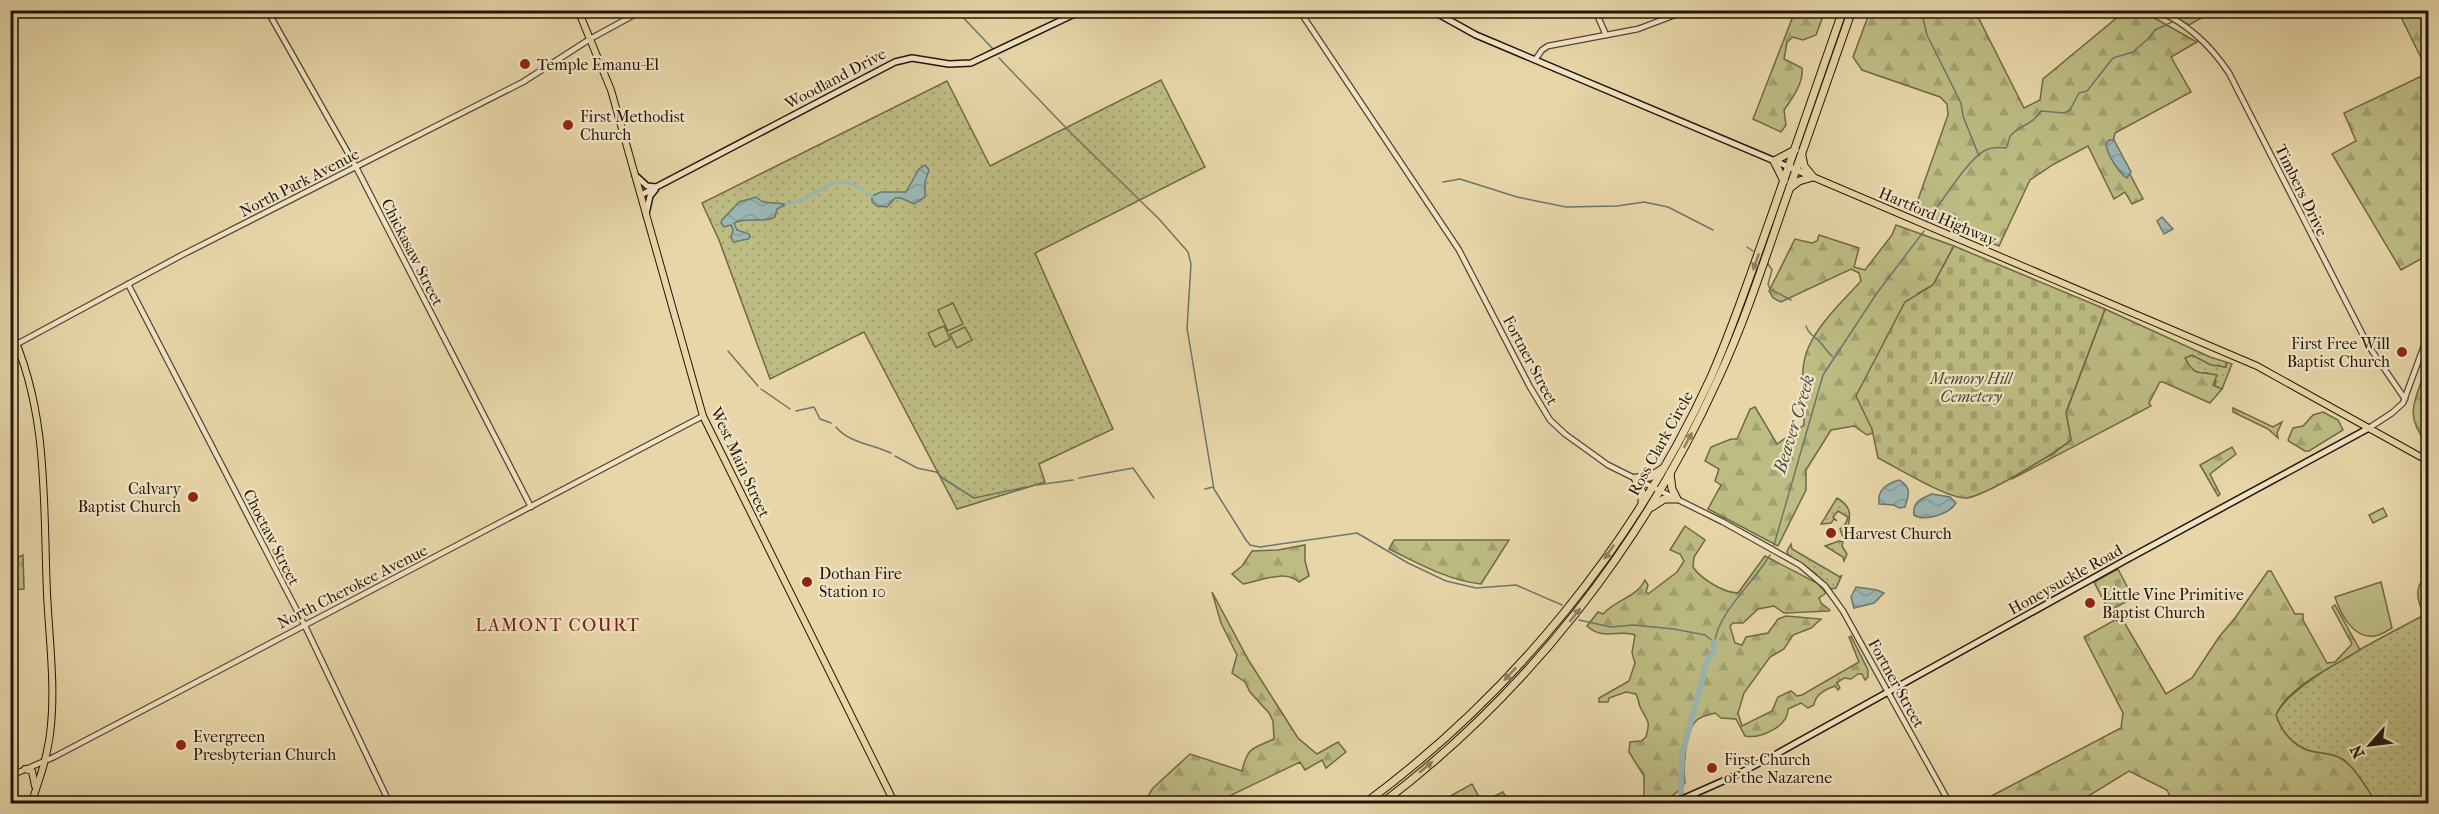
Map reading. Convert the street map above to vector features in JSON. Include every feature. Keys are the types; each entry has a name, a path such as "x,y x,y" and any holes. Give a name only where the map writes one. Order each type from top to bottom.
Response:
{"highway":[{"name":"Ross Clark Circle","path":"1770,233 1784,182 1792,168 1831,58 1836,31 1844,10"},
{"name":"Ross Clark Circle","path":"1831,58 1842,39 1852,10"},
{"path":"1836,31 1842,39"},
{"path":"1784,182 1774,161 1798,152 1804,166 1814,177 1790,188"},
{"name":"Ross Clark Circle","path":"1381,804 1467,730 1548,647 1608,571 1648,511 1656,489 1705,398 1734,331 1770,233 1790,188 1792,168"},
{"path":"1642,505 1642,492 1635,478 1650,477 1667,470 1677,499 1661,501 1648,511"},
{"name":"Ross Clark Circle","path":"1364,804 1456,728 1549,631 1656,489"},
{"path":"1548,647 1546,644 1549,631"},
{"path":"1536,645 1539,651 1537,659"}],"main road":[{"name":"West Main Street","path":"578,10 611,90 703,416 895,804"},
{"name":"Woodland Drive","path":"641,195 895,62 912,58 949,64 972,63 1083,10"},
{"name":"Hartford Highway","path":"1431,10 1476,35 2257,366 2428,461"},
{"path":"635,175 647,186 658,187"},
{"path":"646,214 650,196 658,187"},
{"path":"10,329 32,386 40,434 51,705 50,733 31,804"},
{"name":"Honeysuckle Road","path":"1671,804 1752,767 2369,428"},
{"path":"25,769 34,774 36,790"}],"street":[{"name":"Chickasaw Street","path":"267,10 356,167 531,507"},
{"name":"North Park Avenue","path":"17,344 128,284 523,82 590,39 643,10"},
{"name":"Fortner Street","path":"1299,10 1454,243 1543,411 1558,428 1608,465 1774,550 1817,577 1837,601 1950,804"},
{"path":"1595,10 1606,35"},
{"path":"1535,60 1548,46 1638,29 1688,10"},
{"name":"Timbers Drive","path":"2156,10 2175,20 2197,37 2220,59 2229,73 2359,328 2378,362 2405,399"},
{"name":"Choctaw Street","path":"128,284 304,625 390,804"},
{"name":"Honeysuckle Road","path":"2369,428 2392,413 2405,399 2428,334"},
{"name":"North Cherokee Avenue","path":"10,776 44,761 703,416"}],"green space":[{"path":"1795,11 1825,11 1816,35 1803,40 1793,37 1787,42 1784,59 1802,68 1802,73 1797,90 1784,110 1786,125 1781,132 1753,119"},
{"path":"1870,11 1975,11 2024,108 2040,100 2043,79 2125,11 2142,11 2197,42 2171,57 2191,92 2115,133 2113,142 2143,199 2132,204 2125,192 2114,199 2088,146 2030,180 1999,246 1914,211 1948,115 1947,104 1940,97 1862,70 1853,57"},
{"path":"2162,11 2214,11 2189,25"},
{"path":"2398,11 2428,11 2428,72"},
{"path":"2428,73 2428,255 2401,270 2332,154 2356,141 2344,113"},
{"path":"1161,80 1205,167 1035,253 1113,429 1039,464 1045,482 957,509 864,332 770,379 719,240 702,203 947,81 990,166"},
{"path":"1896,225 1954,246 1933,285 1917,294 1872,429 1873,433 1867,435 1854,426 1831,430 1806,470 1806,490 1778,546 1708,509 1721,485 1715,481 1719,469 1705,461 1711,447 1737,439 1750,409 1755,407 1777,444 1804,425 1802,385 1809,346 1826,320 1861,281 1859,273 1851,269 1781,302 1773,298 1769,291 1795,239 1812,243 1817,241 1819,235 1859,248 1854,267 1865,270 1892,235"},
{"name":"Memory Hill Cemetery","path":"1954,246 2105,309 2066,412 2071,440 2003,482 1976,496 1966,498 1935,488 1878,458 1872,429 1856,396 1905,302 1933,285"},
{"path":"953,303 963,324 948,331 938,310"},
{"path":"2105,309 2210,357 2226,362 2226,367 2211,365 2192,355 2185,358 2194,371 2217,375 2213,385 2222,389 2210,403 2160,382 2149,403 2151,406 2012,479 2011,477 2054,453 2071,440 2066,413"},
{"path":"944,326 950,339 935,347 928,333"},
{"path":"965,327 972,340 957,348 950,334"},
{"path":"2192,354 2216,365 2226,367 2226,362 2232,364 2222,389 2214,387 2216,382 2208,373 2196,373 2190,367 2185,358"},
{"path":"2422,380 2428,384 2427,443 2416,427 2413,412"},
{"path":"2233,408 2273,427 2282,422 2277,433 2278,438 2268,429 2233,412"},
{"path":"2323,412 2338,420 2343,430 2309,451 2305,451 2288,440 2293,428 2303,426 2313,415"},
{"path":"2232,447 2236,454 2210,474 2220,494 2218,496 2200,465"},
{"path":"1837,498 1847,507 1850,514 1848,527 1852,528 1844,540 1840,529 1848,517 1838,511 1833,517 1837,521 1834,519 1831,523 1821,524"},
{"path":"2383,508 2387,516 2373,523 2369,515"},
{"path":"1685,526 1705,540 1694,557 1693,567 1701,576 1720,588 1738,593 1765,556 1817,583 1826,593 1819,598 1829,611 1784,613 1774,606 1758,609 1743,623 1733,623 1730,626 1735,643 1742,645 1746,637 1768,633 1778,619 1786,616 1821,619 1811,628 1793,635 1784,649 1770,657 1744,693 1738,713 1742,726 1772,711 1778,697 1791,691 1797,696 1802,695 1859,662 1849,637 1851,636 1868,670 1868,677 1865,680 1862,674 1858,674 1851,679 1844,678 1837,683 1840,688 1838,690 1835,686 1825,691 1816,698 1814,705 1808,708 1801,703 1788,709 1787,715 1778,726 1758,736 1745,736 1736,719 1721,718 1715,713 1697,720 1687,741 1685,783 1667,799 1644,803 1644,776 1629,752 1630,742 1641,741 1646,737 1648,728 1637,696 1626,692 1609,698 1608,702 1599,702 1599,698 1629,681 1635,663 1632,653 1635,635 1599,633 1587,626 1598,612 1603,614 1613,605 1631,595 1645,580 1648,585 1646,592 1648,594 1677,572 1684,561 1680,554 1670,550"},
{"path":"1394,540 1509,540 1481,584 1445,575 1389,549"},
{"path":"1839,541 1843,542 1842,546 1847,554 1844,561 1843,557 1825,546"},
{"path":"1791,544 1792,549 1840,577 1842,575 1836,588 1831,589 1815,573 1788,555 1787,551"},
{"path":"1305,545 1305,561 1309,576 1299,582 1293,578 1279,576 1243,584 1232,574 1242,566 1252,551 1278,550"},
{"path":"23,555 24,589 11,590 11,561"},
{"path":"2118,569 2133,598 2109,611 2094,582"},
{"path":"2268,571 2271,571 2295,614 2303,614 2303,620 2327,663 2335,662 2352,644 2332,607 2335,605 2360,650 2301,686 2282,705 2276,715 2278,721 2288,737 2298,746 2310,751 2334,755 2347,763 2357,773 2377,803 2173,803 2167,790 2129,771 2077,803 1978,803 2121,728 2123,713 2084,637 2115,620 2124,622 2166,694 2192,678"},
{"path":"2428,575 2428,606 2422,610 2418,591 2421,582"},
{"path":"2381,582 2392,628 2379,635 2366,636 2348,624 2335,597"},
{"path":"1212,592 1249,661 1298,738 1317,754 1338,742 1346,752 1326,768 1322,760 1305,770 1300,762 1215,803 1146,803 1153,788 1190,754 1242,771 1246,757 1252,749 1274,739 1273,721 1269,713 1250,692 1245,682 1232,673 1237,655 1221,623"},
{"path":"2428,613 2428,803 2377,803 2357,773 2347,763 2334,755 2310,751 2298,746 2284,732 2276,715 2285,702 2301,687 2321,673 2344,658"},
{"path":"1472,784 1484,801 1503,792 1509,803 1457,803 1452,795"}],"water":[{"path":"2109,140 2114,140 2131,172 2127,178 2111,158 2106,144"},
{"path":"925,165 929,170 925,182 925,197 914,204 901,198 895,198 887,207 877,206 872,202 872,196 881,192 906,192 919,169"},
{"path":"756,197 763,202 786,204 777,209 775,217 770,219 744,220 734,223 737,230 749,234 750,237 733,242 731,225 724,227 722,220 739,202"},
{"path":"2162,217 2173,229 2164,234 2157,221"},
{"path":"1899,480 1908,489 1905,507 1879,504 1879,495 1883,488"},
{"path":"1932,494 1950,497 1956,503 1936,516 1924,518 1914,515 1916,504"},
{"path":"1856,587 1884,593 1874,603 1854,608 1851,597"}],"waterway":[{"path":"956,10 993,49"},
{"path":"1921,10 1927,35 1961,103 1963,116 1979,156"},
{"name":"Beaver Creek","path":"2175,17 2184,10"},
{"name":"Beaver Creek","path":"1927,221 1962,172 1977,156 1989,149 2006,148 2011,135 2034,119 2041,111 2064,113 2070,110 2079,93 2087,91 2113,58 2133,52 2155,30 2172,22"},
{"path":"999,58 1159,219 1188,252 1191,264 1187,328 1214,489 1250,545 1260,547 1357,533 1408,563 1446,581 1476,588 1516,585 1562,605"},
{"path":"1443,182 1460,179 1517,197 1566,207 1617,206 1644,202 1668,207 1713,230"},
{"path":"786,204 799,201 836,182 846,182 872,196"},
{"name":"Beaver Creek","path":"1774,545 1823,375 1877,293 1924,231"},
{"path":"1747,247 1753,251"},
{"path":"1768,264 1772,270 1768,284 1770,289 1791,300"},
{"path":"1806,326 1833,357"},
{"path":"728,351 758,386"},
{"path":"761,389 790,409"},
{"path":"796,411 814,407 820,419 831,423"},
{"path":"836,427 847,437 891,453"},
{"path":"895,456 917,468 936,472 974,498 1026,487"},
{"path":"1079,478 1133,468 1154,498"},
{"path":"1037,485 1073,480"},
{"path":"1205,489 1213,487"},
{"name":"Beaver Creek","path":"1715,642 1722,620 1770,555"},
{"path":"1579,620 1611,627 1633,625 1674,629 1705,635 1714,642"},
{"name":"Beaver Creek","path":"1681,795 1682,755 1707,661 1714,652 1714,642"}],"place":[{"name":"Temple Emanu-El","path":"525,64"},
{"name":"First Methodist Church","path":"568,125"},
{"name":"First Free Will Baptist Church","path":"2402,352"},
{"name":"Calvary Baptist Church","path":"193,497"},
{"name":"Harvest Church","path":"1831,533"},
{"name":"Dothan Fire Station 10","path":"807,582"},
{"name":"Little Vine Primitive Baptist Church","path":"2090,603"},
{"name":"Evergreen Presbyterian Church","path":"181,745"},
{"name":"First Church of the Nazarene","path":"1712,768"}],"district":[{"name":"LAMONT COURT","path":"558,625"}]}
